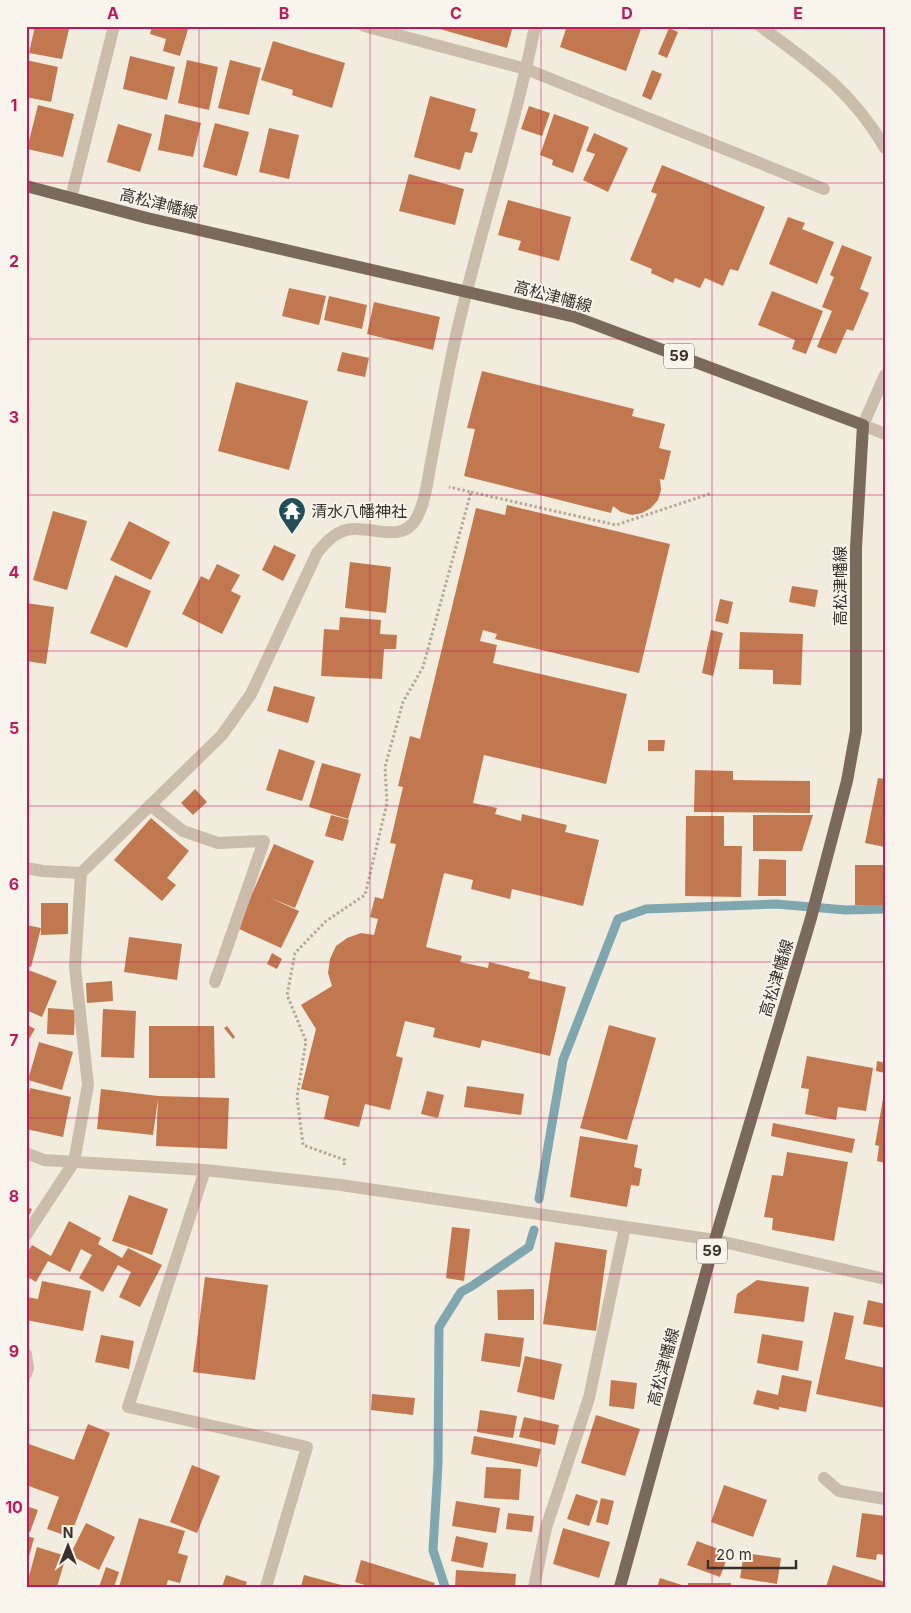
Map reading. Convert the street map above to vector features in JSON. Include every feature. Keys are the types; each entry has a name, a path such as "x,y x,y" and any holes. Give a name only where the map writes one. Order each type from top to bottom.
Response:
{"main road":[{"name":"高松津幡線","path":"26,186 147,218 575,317 863,425 856,548 856,731 847,781 811,918 715,1240 620,1587"}],"street":[{"path":"71,198 114,26"},
{"path":"364,26 526,69 824,189"},
{"path":"26,1235 74,1162 88,1085 75,967 81,873 222,735 251,694 317,553 330,538 346,530 369,529 393,533 406,530 416,519 427,481 467,291 526,69 535,26"},
{"path":"760,26 843,91 870,123 885,148"},
{"path":"885,375 863,425 885,434"},
{"path":"150,806 183,831 218,843 264,841 214,982"},
{"path":"26,868 81,873"},
{"path":"26,1153 44,1160 206,1170 341,1185 715,1240 885,1279"},
{"path":"206,1170 128,1407 307,1447 266,1587"},
{"path":"534,1587 546,1528 589,1398 625,1227"},
{"path":"26,1354 28,1368 26,1374"},
{"path":"824,1478 840,1491 885,1499"}],"path":[{"path":"427,481 616,525 712,493"},
{"path":"341,1185 344,1160 303,1145 297,1097 306,1040 287,995 295,953 326,920 365,895 387,803 385,767 404,702 423,668 471,492"}],"building":[{"path":"35,26 69,29 62,59 29,53"},
{"path":"152,26 189,26 180,56 163,51 166,39 150,34"},
{"path":"429,26 513,26 507,48"},
{"path":"567,26 642,26 626,71 560,47"},
{"path":"669,28 678,32 667,58 658,54"},
{"path":"273,41 345,63 332,108 292,95 293,90 261,80"},
{"path":"130,56 175,67 167,100 123,89"},
{"path":"26,60 58,67 51,102 26,97"},
{"path":"187,60 218,67 209,110 178,103"},
{"path":"230,60 261,68 249,115 218,108"},
{"path":"652,70 662,74 651,100 642,96"},
{"path":"430,96 476,109 470,131 478,133 472,153 465,152 460,170 414,157"},
{"path":"38,105 74,114 63,157 27,149"},
{"path":"529,106 550,113 542,136 521,129"},
{"path":"165,114 201,123 193,157 158,150"},
{"path":"554,114 589,127 573,173 552,165 553,160 540,155"},
{"path":"215,123 249,132 237,176 203,167"},
{"path":"118,124 152,134 140,172 107,162"},
{"path":"269,128 299,135 289,179 259,172"},
{"path":"594,133 628,148 608,192 583,180 595,154 586,151"},
{"path":"662,165 765,207 738,271 730,269 723,286 705,278 700,288 675,278 673,283 651,273 652,269 630,260 657,194 651,192"},
{"path":"409,174 464,189 455,225 399,211"},
{"path":"508,200 571,217 559,261 518,250 521,241 498,235"},
{"path":"788,217 805,223 802,229 834,242 817,284 769,264"},
{"path":"842,245 872,257 860,289 869,293 853,331 847,329 836,354 817,347 832,311 822,307 834,277 830,275"},
{"path":"289,288 326,296 319,325 282,316"},
{"path":"772,291 823,311 806,354 792,349 795,340 758,325"},
{"path":"329,296 367,305 362,329 324,320"},
{"path":"374,302 440,317 433,350 367,334"},
{"path":"342,352 369,358 365,377 337,371"},
{"path":"482,371 634,409 632,416 665,424 659,448 671,451 664,480 660,479 661,490 658,500 651,508 642,513 632,515 621,512 613,506 611,513 464,476 475,429 467,428"},
{"path":"236,382 308,401 289,470 218,451"},
{"path":"507,505 670,544 639,673 495,639 497,634 483,630 480,641 497,645 493,663 627,694 606,784 484,755 473,803 497,808 495,814 521,821 522,814 567,825 565,832 599,840 583,906 512,889 510,899 471,889 473,880 444,873 426,947 462,956 460,962 488,968 489,962 530,972 528,978 566,987 550,1056 482,1040 480,1048 433,1037 435,1028 405,1021 396,1056 403,1058 390,1110 365,1104 359,1127 324,1119 329,1096 301,1089 316,1029 301,1005 332,986 328,973 330,959 336,946 347,938 361,933 374,935 378,919 370,917 375,897 383,899 396,844 390,843 403,787 398,786 410,736 420,739 476,508 505,515"},
{"path":"53,511 87,521 67,590 33,580"},
{"path":"129,521 170,542 151,580 110,560"},
{"path":"274,545 296,555 283,581 262,570"},
{"path":"350,562 391,567 386,613 345,608"},
{"path":"217,564 240,575 231,591 241,596 222,634 182,614 201,576 209,580"},
{"path":"115,575 151,591 127,648 90,633"},
{"path":"792,586 818,590 815,607 789,602"},
{"path":"720,599 733,602 728,624 715,621"},
{"path":"26,603 54,607 46,664 26,661"},
{"path":"340,617 381,620 380,634 397,635 396,649 384,649 382,679 321,676 324,629 339,630"},
{"path":"711,630 723,633 713,676 702,673"},
{"path":"740,632 803,634 801,685 773,684 773,670 739,669"},
{"path":"274,686 315,697 308,723 267,711"},
{"path":"648,740 665,740 664,751 648,751"},
{"path":"279,749 315,761 302,801 266,790"},
{"path":"322,763 361,774 348,819 309,807"},
{"path":"695,770 733,771 733,780 810,781 810,813 694,812"},
{"path":"878,778 885,779 885,847 865,843"},
{"path":"195,789 207,802 193,815 181,803"},
{"path":"331,815 349,820 343,841 325,836"},
{"path":"753,815 813,815 802,851 753,851"},
{"path":"686,816 724,816 724,846 742,846 741,897 685,896"},
{"path":"151,818 189,851 167,878 176,885 162,901 114,860"},
{"path":"274,844 314,861 295,908 270,898 299,911 281,948 237,928"},
{"path":"759,859 786,860 786,896 758,896"},
{"path":"855,865 885,865 885,899 883,899 883,905 855,905"},
{"path":"41,903 68,903 68,934 41,935"},
{"path":"26,925 41,928 31,967 26,966"},
{"path":"129,937 182,944 177,980 124,972"},
{"path":"272,953 282,959 277,969 267,964"},
{"path":"26,969 57,981 42,1017 26,1010"},
{"path":"112,981 113,1001 87,1003 86,983"},
{"path":"48,1008 75,1010 74,1035 47,1034"},
{"path":"103,1009 136,1011 134,1058 101,1057"},
{"path":"26,1024 35,1029 26,1044"},
{"path":"609,1025 656,1038 627,1140 580,1128"},
{"path":"149,1026 214,1026 215,1078 149,1078"},
{"path":"227,1026 235,1037 233,1039 224,1028"},
{"path":"39,1042 73,1052 62,1090 28,1080"},
{"path":"807,1056 873,1068 866,1111 838,1107 836,1120 805,1114 809,1089 801,1088"},
{"path":"877,1061 885,1063 885,1073 876,1071"},
{"path":"467,1086 524,1094 521,1115 464,1107"},
{"path":"30,1088 71,1097 63,1137 26,1129 26,1108"},
{"path":"101,1089 158,1096 229,1098 227,1149 156,1146 158,1099 153,1135 97,1129"},
{"path":"427,1091 444,1095 438,1118 421,1114"},
{"path":"884,1093 885,1163 877,1161 879,1146 875,1145"},
{"path":"773,1123 855,1139 852,1153 771,1136"},
{"path":"580,1136 638,1145 634,1167 642,1169 639,1186 631,1185 627,1207 570,1197"},
{"path":"787,1152 848,1162 834,1241 772,1230 773,1218 764,1217 772,1175 783,1176"},
{"path":"129,1195 168,1209 152,1255 112,1241"},
{"path":"26,1207 32,1209 26,1222"},
{"path":"69,1221 101,1238 98,1244 122,1258 128,1248 162,1265 140,1307 119,1297 131,1272 118,1265 103,1292 79,1278 92,1255 81,1249 70,1272 48,1261 36,1282 26,1276 26,1255 32,1245 51,1256"},
{"path":"452,1227 470,1229 464,1281 446,1278"},
{"path":"555,1242 607,1250 596,1331 543,1324"},
{"path":"205,1277 268,1285 255,1380 193,1372"},
{"path":"757,1280 809,1287 804,1322 734,1313 737,1294"},
{"path":"42,1281 91,1291 83,1331 26,1320 26,1297 38,1299"},
{"path":"534,1289 534,1320 498,1320 497,1290"},
{"path":"868,1300 885,1304 885,1328 863,1324"},
{"path":"834,1312 854,1316 845,1359 885,1368 885,1408 816,1394"},
{"path":"485,1333 524,1338 520,1367 481,1361"},
{"path":"762,1334 803,1341 798,1371 757,1363"},
{"path":"101,1335 134,1341 129,1369 95,1362"},
{"path":"525,1356 562,1364 554,1400 517,1392"},
{"path":"782,1375 812,1381 806,1412 779,1407 779,1410 753,1404 757,1390 778,1395"},
{"path":"611,1380 637,1383 634,1409 609,1406"},
{"path":"372,1394 415,1398 413,1415 371,1410"},
{"path":"480,1410 517,1416 513,1438 477,1432"},
{"path":"596,1415 640,1429 625,1476 581,1463"},
{"path":"524,1417 559,1425 555,1445 519,1437"},
{"path":"88,1424 110,1433 70,1537 47,1529 59,1497 26,1485 26,1443 74,1460"},
{"path":"474,1436 541,1449 537,1467 471,1454"},
{"path":"192,1465 220,1476 197,1533 170,1522"},
{"path":"486,1467 521,1469 519,1500 484,1498"},
{"path":"724,1485 767,1500 753,1537 711,1522"},
{"path":"576,1494 598,1501 589,1526 567,1519"},
{"path":"601,1498 614,1501 608,1525 596,1522"},
{"path":"456,1501 500,1508 496,1533 452,1526"},
{"path":"26,1506 38,1510 30,1532 26,1531"},
{"path":"508,1513 534,1516 532,1532 506,1529"},
{"path":"862,1513 885,1516 885,1555 877,1554 876,1560 856,1557"},
{"path":"139,1518 185,1531 178,1553 188,1556 180,1583 168,1580 166,1587 119,1587"},
{"path":"86,1523 115,1537 99,1570 70,1555"},
{"path":"563,1528 610,1542 599,1578 553,1564"},
{"path":"26,1536 34,1538 27,1564 26,1563"},
{"path":"456,1536 488,1543 483,1568 451,1561"},
{"path":"697,1541 729,1553 720,1577 687,1565"},
{"path":"37,1547 66,1556 57,1587 26,1587"},
{"path":"744,1553 781,1558 777,1584 740,1578"},
{"path":"361,1560 435,1583 433,1587 371,1587 355,1582"},
{"path":"833,1565 885,1582 885,1587 826,1587"},
{"path":"106,1567 119,1572 114,1587 99,1587"},
{"path":"456,1570 516,1574 515,1587 455,1587"},
{"path":"226,1575 247,1582 245,1587 222,1587"},
{"path":"304,1575 345,1586 345,1587 301,1587"},
{"path":"660,1578 685,1586 685,1587 657,1587"},
{"path":"688,1583 731,1583 731,1587 688,1587"}],"waterway":[{"path":"539,1199 563,1060 618,919 646,909 776,904 846,910 885,909"},
{"path":"445,1587 433,1550 438,1465 439,1327 461,1292 529,1247 534,1230"}],"place":[{"name":"清水八幡神社","path":"292,535"}]}
